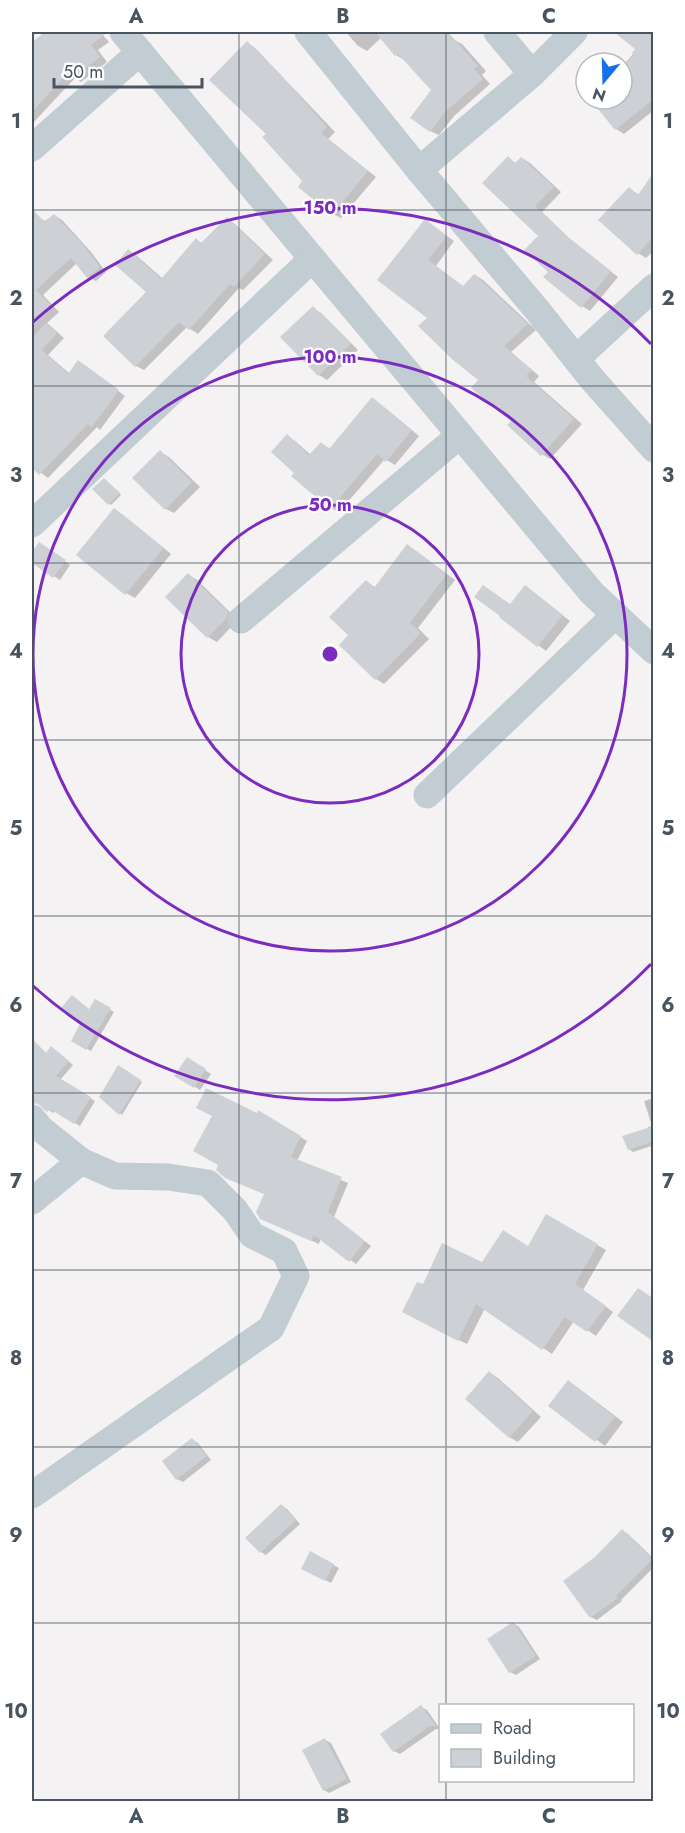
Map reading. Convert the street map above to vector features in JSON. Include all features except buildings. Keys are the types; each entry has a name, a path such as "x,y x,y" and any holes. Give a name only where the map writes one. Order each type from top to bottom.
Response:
{"street":[{"path":"123,32 592,593 654,651"},
{"path":"308,32 592,379 654,449"},
{"path":"497,32 532,74"},
{"path":"419,170 532,74 574,32"},
{"path":"32,148 140,52"},
{"path":"32,524 312,260"},
{"path":"576,359 654,287"},
{"path":"241,620 460,435"},
{"path":"426,795 615,615"},
{"path":"34,1486 271,1328 296,1276 284,1251 252,1235 235,1210 208,1183 168,1177 114,1176 81,1161 35,1126"},
{"path":"32,1201 81,1161"}]}
